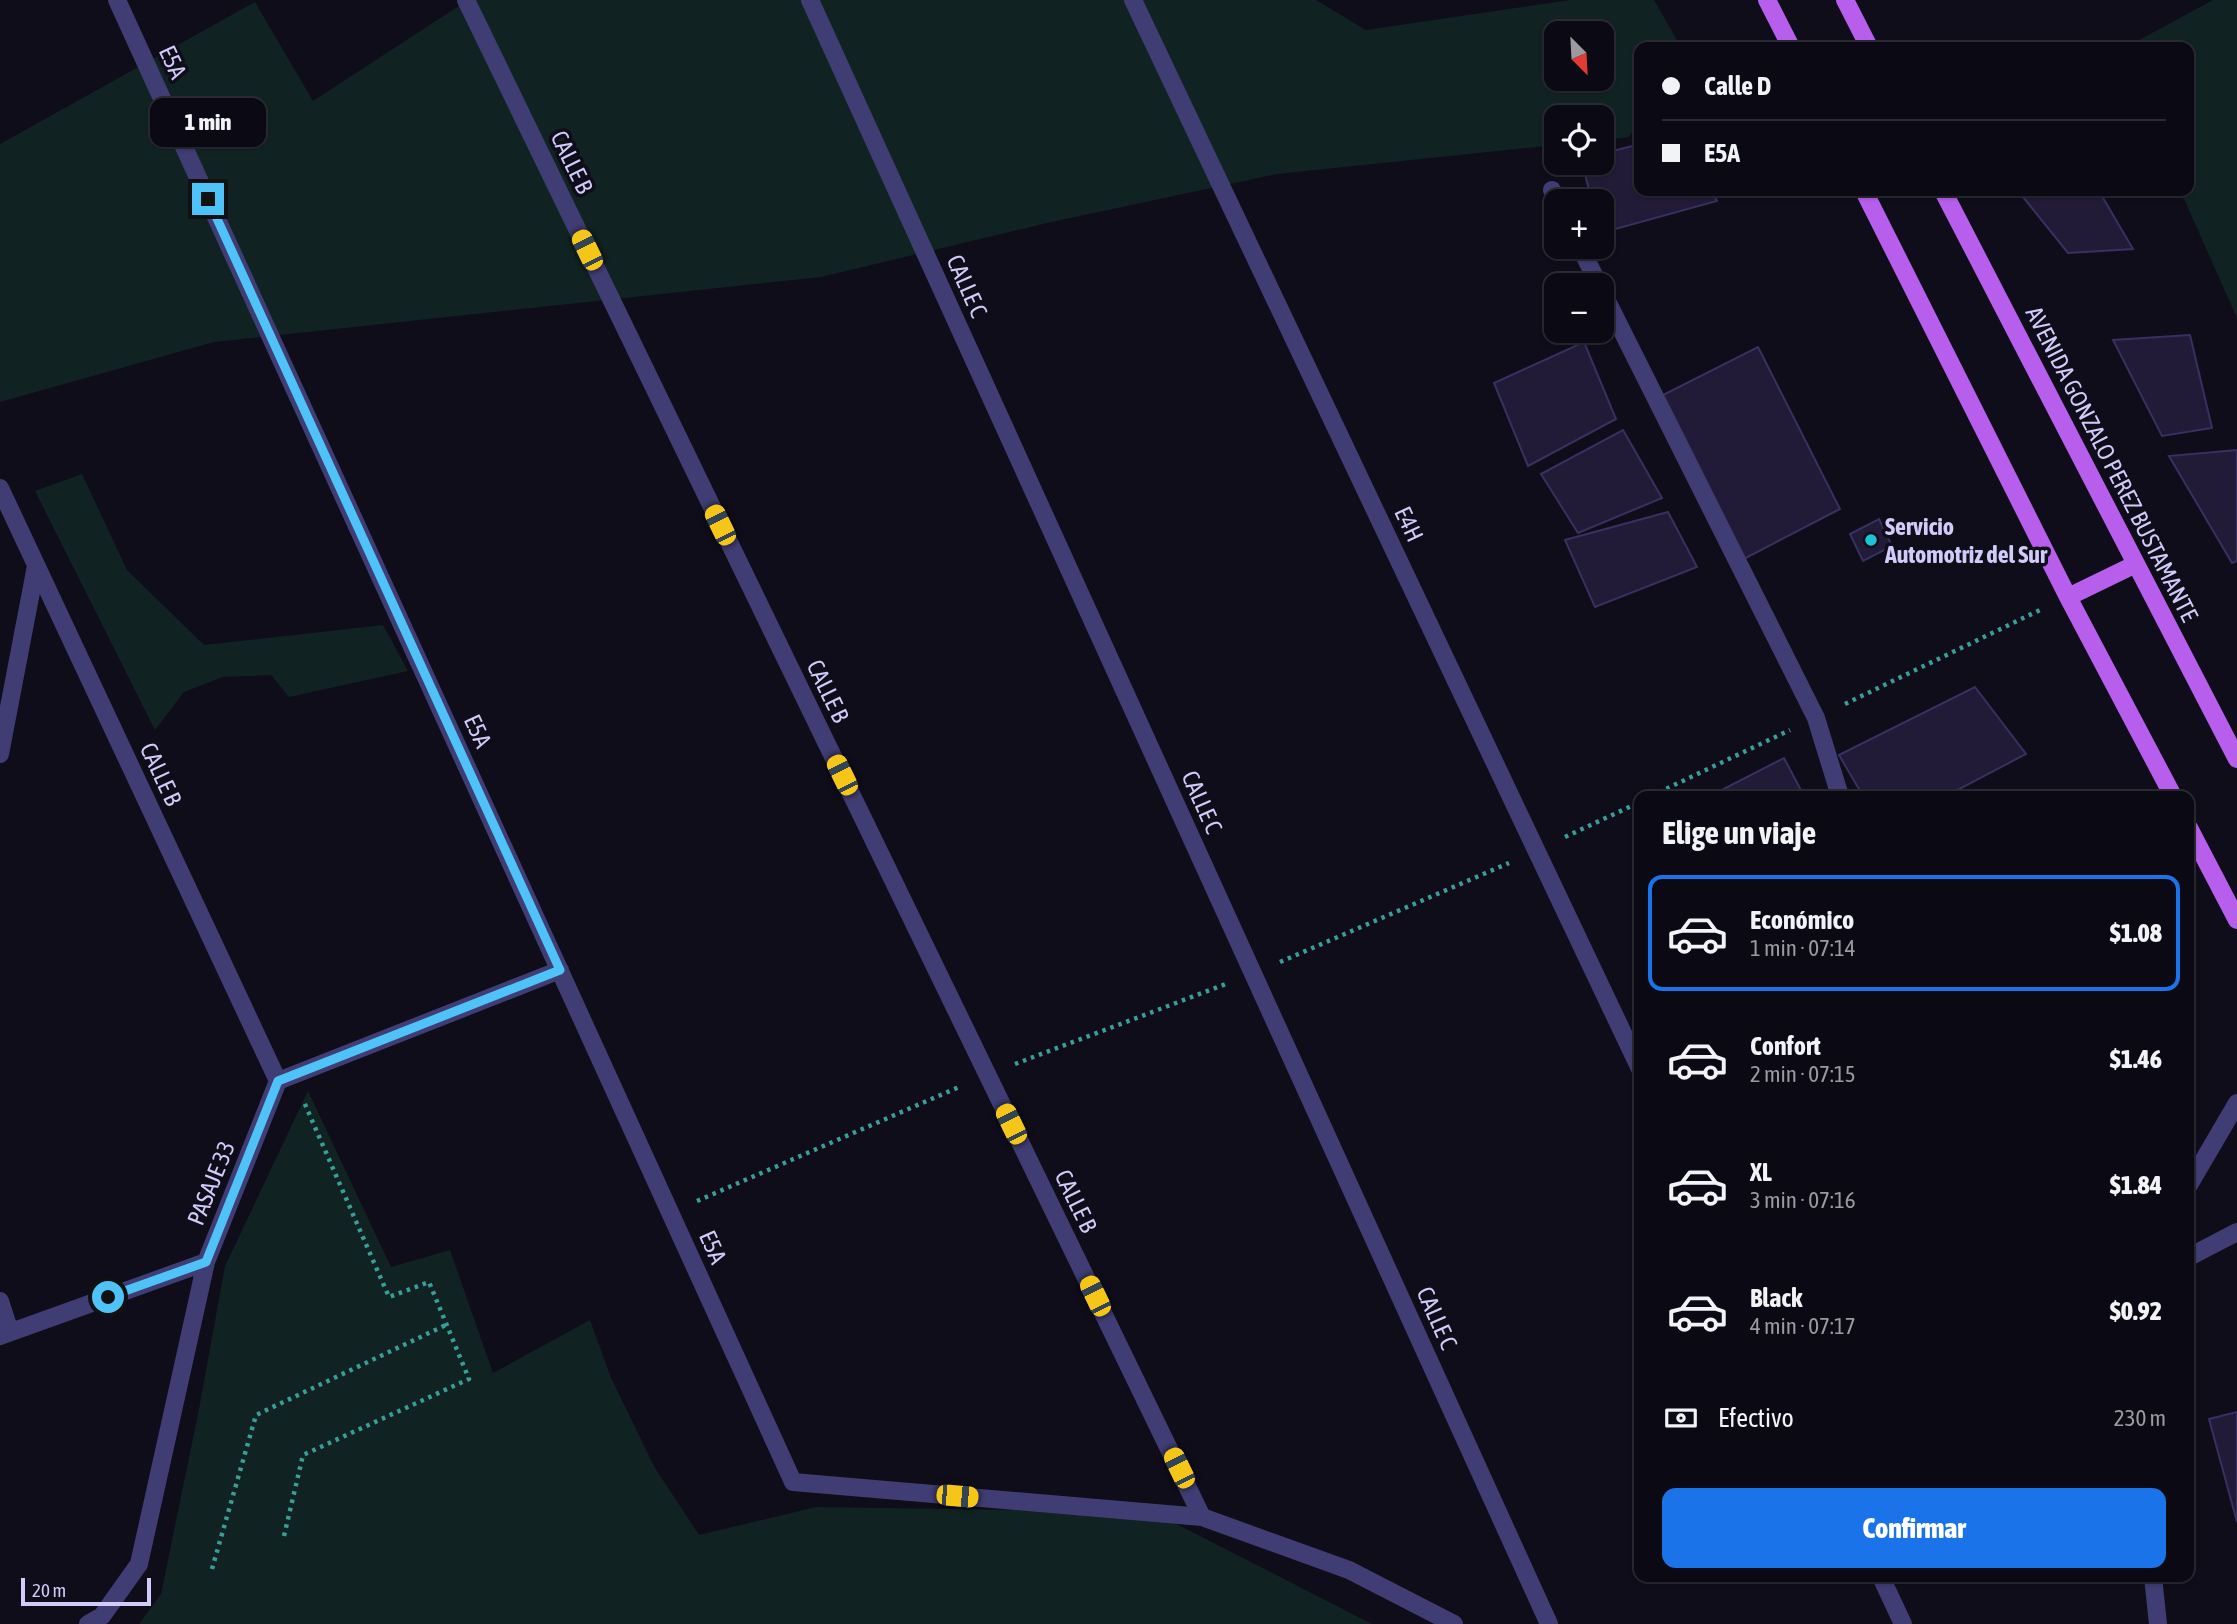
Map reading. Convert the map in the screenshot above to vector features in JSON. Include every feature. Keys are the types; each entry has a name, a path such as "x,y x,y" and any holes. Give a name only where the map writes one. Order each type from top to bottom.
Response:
{"main road":[{"path":"1767,0 1788,42"},
{"path":"1845,0 1866,42"},
{"path":"1867,196 2068,597 2170,791"},
{"name":"AVENIDA GONZALO PEREZ BUSTAMANTE","path":"1946,196 2237,759"},
{"path":"2068,597 2136,564"},
{"path":"2194,838 2237,920"}],"street":[{"name":"E5A","path":"117,0 793,1482 1202,1517"},
{"name":"CALLE B","path":"466,0 1202,1517"},
{"name":"CALLE C","path":"810,0 1549,1624"},
{"name":"E4H","path":"1133,0 1634,1056"},
{"path":"1614,315 1816,718 1838,791"},
{"name":"CALLE B","path":"0,488 286,1078"},
{"path":"0,754 36,566"},
{"path":"286,1078 560,970"},
{"name":"PASAJE 33","path":"88,1624 102,1616 139,1564 206,1262 286,1078"},
{"path":"2194,1176 2237,1103"},
{"path":"2194,1254 2237,1232"},
{"path":"0,1301 5,1334 206,1262"},
{"path":"1202,1517 1349,1570 1454,1624"},
{"path":"1883,1582 1903,1624"},
{"path":"2154,1582 2158,1624"}],"path":[{"path":"1662,791 2068,597"},
{"path":"670,1212 988,1075 1253,974 1536,851 1634,805"},
{"path":"284,1536 303,1455 470,1380 429,1282 389,1297 286,1078"},
{"path":"212,1569 256,1415 448,1324"}],"green space":[{"path":"468,0 1316,0 1366,30 1570,0 1654,0 1678,42 1634,42 1634,130 1629,137 1614,139 1614,105 1544,105 1544,146 1277,174 1047,223 821,277 214,342 0,402 0,144 255,2 313,101"},
{"path":"2213,0 2237,0 2237,318 2180,196 2194,196 2194,42 2135,42"},
{"path":"82,474 127,570 204,645 383,625 408,671 289,697 271,675 223,677 184,692 155,730 35,491"},
{"path":"308,1091 391,1267 450,1250 493,1373 590,1320 611,1378 655,1468 699,1535 816,1507 1153,1512 1372,1624 139,1624 161,1594 225,1266"}],"building":[{"path":"1634,146 1634,196 1714,196 1717,201 1614,229 1614,189 1589,189 1585,175 1614,175 1614,151"},
{"path":"2102,196 2133,249 2068,253 2023,197"},
{"path":"2190,335 2212,428 2162,436 2113,340"},
{"path":"1584,343 1616,419 1528,466 1494,383"},
{"path":"1758,347 1840,509 1738,562 1663,395"},
{"path":"1623,430 1662,498 1578,533 1541,474"},
{"path":"2237,450 2237,561 2232,563 2169,456"},
{"path":"1668,512 1697,567 1595,607 1565,540"},
{"name":"Servicio Automotriz del Sur","path":"1879,519 1892,546 1863,561 1850,534"},
{"path":"1975,687 2026,754 1956,791 1860,791 1839,755"},
{"path":"1784,758 1801,791 1720,791"},
{"path":"2237,1412 2237,1522 2209,1419"}],"place":[{"name":"Servicio Automotriz del Sur","path":"1871,540"}],"route":[{"path":"108,1297 206,1262 278,1081 560,970 208,199"}]}
